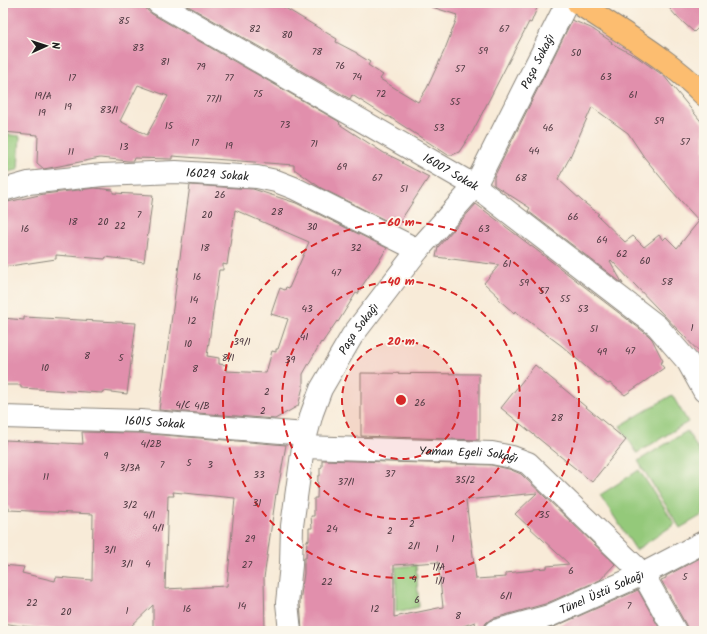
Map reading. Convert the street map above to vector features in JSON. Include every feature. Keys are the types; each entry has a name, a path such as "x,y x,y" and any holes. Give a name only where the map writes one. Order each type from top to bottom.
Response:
{"main road":[{"path":"578,3 668,63 685,76 704,95"}],"street":[{"name":"16007 Sokak","path":"158,3 475,186 657,326 696,360 704,391"},
{"name":"Paşa Sokağı","path":"290,631 288,603 292,526 305,440 312,413 321,389 352,336 418,250 475,186 567,3"},
{"name":"16029 Sokak","path":"3,190 28,183 131,173 176,172 256,177 276,181 294,188 418,250"},
{"name":"16015 Sokak","path":"3,417 140,421 305,440"},
{"name":"Yaman Egeli Sokağı","path":"305,440 492,453 512,456 528,463 643,574 675,631"},
{"name":"Tünel Üstü Sokağı","path":"495,631 549,616 643,574 704,542"}],"green space":[{"path":"3,134 20,136 18,170 3,173"},
{"path":"672,395 688,422 637,453 620,426"},
{"path":"687,431 704,459 704,514 680,528 638,461"},
{"path":"639,470 675,524 636,550 600,495"},
{"path":"416,565 419,607 396,612 396,567"}],"building":[{"path":"3,3 146,3 147,10 152,14 338,121 340,123 339,124 384,153 429,177 397,226 321,188 294,169 294,165 172,156 172,159 134,158 133,161 100,158 44,169 37,163 38,135 3,132","holes":["138,85 168,96 147,135 120,121"]},
{"path":"183,3 277,3 337,39 336,42 370,62 368,65 383,75 380,79 418,102 427,88 457,18 457,15 429,6 429,3 539,3 531,23 529,22 473,131 459,152 448,155 388,116 387,117 352,95 350,99"},
{"path":"665,3 704,3 704,22 694,32 676,16"},
{"path":"572,20 591,28 612,42 611,43 637,57 664,76 704,125 704,357 611,260 610,261 623,284 528,211 530,208 494,185 494,177","holes":["592,107 628,133 644,157 699,221 677,248 666,237 663,240 659,235 644,247 633,236 625,242 597,215 599,214 558,179 569,159"]},
{"path":"190,185 253,189 296,203 387,248 358,294 356,293 338,322 337,321 322,343 321,342 303,374 303,387 298,406 275,419 159,410","holes":["235,210 309,242 289,288 286,287 285,290 280,288 271,314 288,319 278,349 276,349 276,352 272,351 266,373 226,371 227,365 219,364 219,358 207,356 219,270 223,270 223,264 227,265"]},
{"path":"95,188 113,190 113,193 153,195 144,262 106,257 105,259 56,255 56,259 3,267 3,203 44,194"},
{"path":"476,204 648,335 652,339 663,361 660,363 664,368 625,395 610,383 608,384 593,373 562,346 515,311 514,313 498,299 499,297 484,283 499,265 436,257 438,247"},
{"path":"24,317 136,323 127,394 103,391 102,393 21,388 21,385 3,385 3,318 24,320"},
{"path":"535,365 626,440 592,482 501,408"},
{"path":"361,373 479,374 479,440 361,436"},
{"path":"82,432 139,433 286,445 277,495 276,494 264,578 265,631 153,631 153,605 126,631 72,631 3,623 3,565 24,567 22,573 55,581 56,577 92,580 93,514 9,510 9,507 3,507 3,444 5,444 5,440 83,444","holes":["173,492 235,498 227,586 165,589 168,496 174,496"]},
{"path":"322,460 491,465 509,469 521,474 615,564 600,580 545,604 491,619 486,623 483,631 477,631 475,622 449,631 302,631 300,602 304,573 304,558 306,558 307,540 309,541 309,528 312,528 311,516 314,516 314,498 317,498 318,476 320,476 320,468 322,467","holes":["537,493 515,514 569,564 506,573 506,577 476,579 466,500","438,562 443,607 394,617 394,565"]},
{"path":"704,556 704,631 687,631 686,625 661,580"},
{"path":"638,590 661,631 542,631 554,627"}]}
